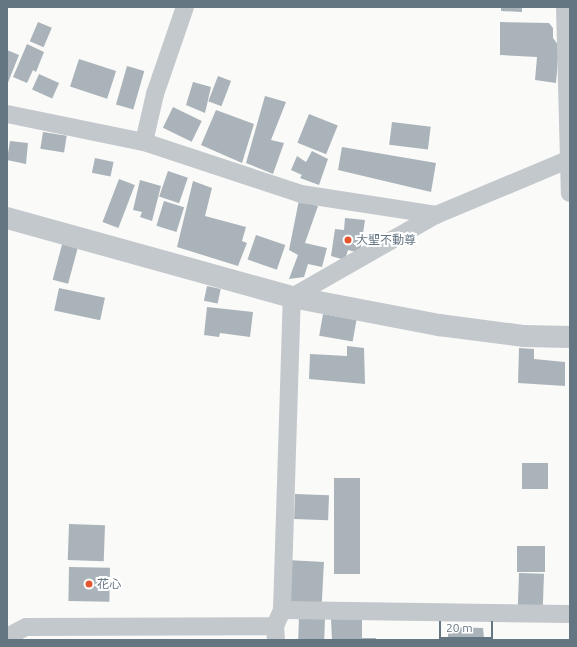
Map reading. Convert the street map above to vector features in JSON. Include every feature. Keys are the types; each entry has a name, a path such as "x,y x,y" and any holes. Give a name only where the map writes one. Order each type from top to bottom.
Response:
{"street":[{"path":"144,142 156,94 185,7"},
{"path":"565,7 570,193"},
{"path":"7,114 144,142 301,194 436,215"},
{"path":"292,297 436,215 569,160"},
{"path":"7,218 292,297 439,325 524,336 570,337"},
{"path":"278,626 292,297"},
{"path":"7,637 26,627 278,626 570,614"}],"building":[{"path":"501,7 522,7 522,12 501,11"},
{"path":"38,22 52,28 44,47 30,41"},
{"path":"500,22 549,23 553,28 553,38 559,46 556,83 535,80 537,57 500,55"},
{"path":"27,44 44,52 36,72 33,70 27,83 13,77"},
{"path":"7,50 19,55 7,85"},
{"path":"79,59 116,71 107,99 70,87"},
{"path":"127,66 144,71 133,109 116,104"},
{"path":"39,74 59,83 52,98 32,90"},
{"path":"218,76 231,81 221,106 208,101"},
{"path":"193,82 211,87 205,113 186,105"},
{"path":"265,96 286,102 271,140 284,143 273,174 246,163"},
{"path":"173,107 202,121 192,142 163,128"},
{"path":"216,110 254,124 242,163 201,145"},
{"path":"309,114 338,126 326,154 297,143"},
{"path":"392,122 431,127 428,150 389,145"},
{"path":"43,132 67,136 64,153 40,149"},
{"path":"10,141 28,143 26,164 7,160"},
{"path":"342,147 436,163 431,192 338,170"},
{"path":"312,151 328,159 319,185 300,178 302,175 291,170 297,156 306,162"},
{"path":"95,158 114,162 110,177 92,173"},
{"path":"168,171 188,178 179,203 159,197"},
{"path":"119,179 135,185 118,228 103,222"},
{"path":"140,180 161,186 152,221 140,217 142,212 133,210"},
{"path":"193,181 212,188 205,216 246,227 242,241 247,243 238,266 177,247"},
{"path":"299,200 318,206 305,243 327,248 322,267 308,264 304,277 289,279 298,255 289,250"},
{"path":"164,201 184,207 176,232 156,226"},
{"name":"大聖不動尊","path":"345,218 365,220 360,253 348,250 345,260 331,256 335,229 344,230"},
{"path":"256,235 285,245 277,270 248,260"},
{"path":"63,241 78,245 68,284 53,280"},
{"path":"207,286 221,289 218,304 204,301"},
{"path":"59,288 105,298 100,320 54,310"},
{"path":"207,307 253,312 250,337 220,333 219,337 204,335"},
{"path":"323,314 356,320 353,342 319,336"},
{"path":"347,346 364,348 365,384 309,379 310,354 347,356"},
{"path":"519,348 534,349 534,359 565,362 565,386 518,383"},
{"path":"522,463 548,463 548,489 522,489"},
{"path":"334,478 360,478 360,574 334,574"},
{"path":"295,494 329,495 328,520 294,519"},
{"path":"69,524 105,525 104,561 68,560"},
{"path":"517,546 545,546 545,572 517,572"},
{"path":"287,560 324,562 322,604 285,602"},
{"name":"花心","path":"69,567 110,568 109,602 68,601"},
{"path":"519,573 544,574 543,609 518,608"},
{"path":"299,617 325,618 324,640 298,640"},
{"path":"331,619 362,619 362,638 376,638 376,640 332,640"},
{"path":"448,627 483,628 484,638 493,640 448,640"}],"place":[{"name":"大聖不動尊","path":"348,240"},
{"name":"花心","path":"89,584"}]}
